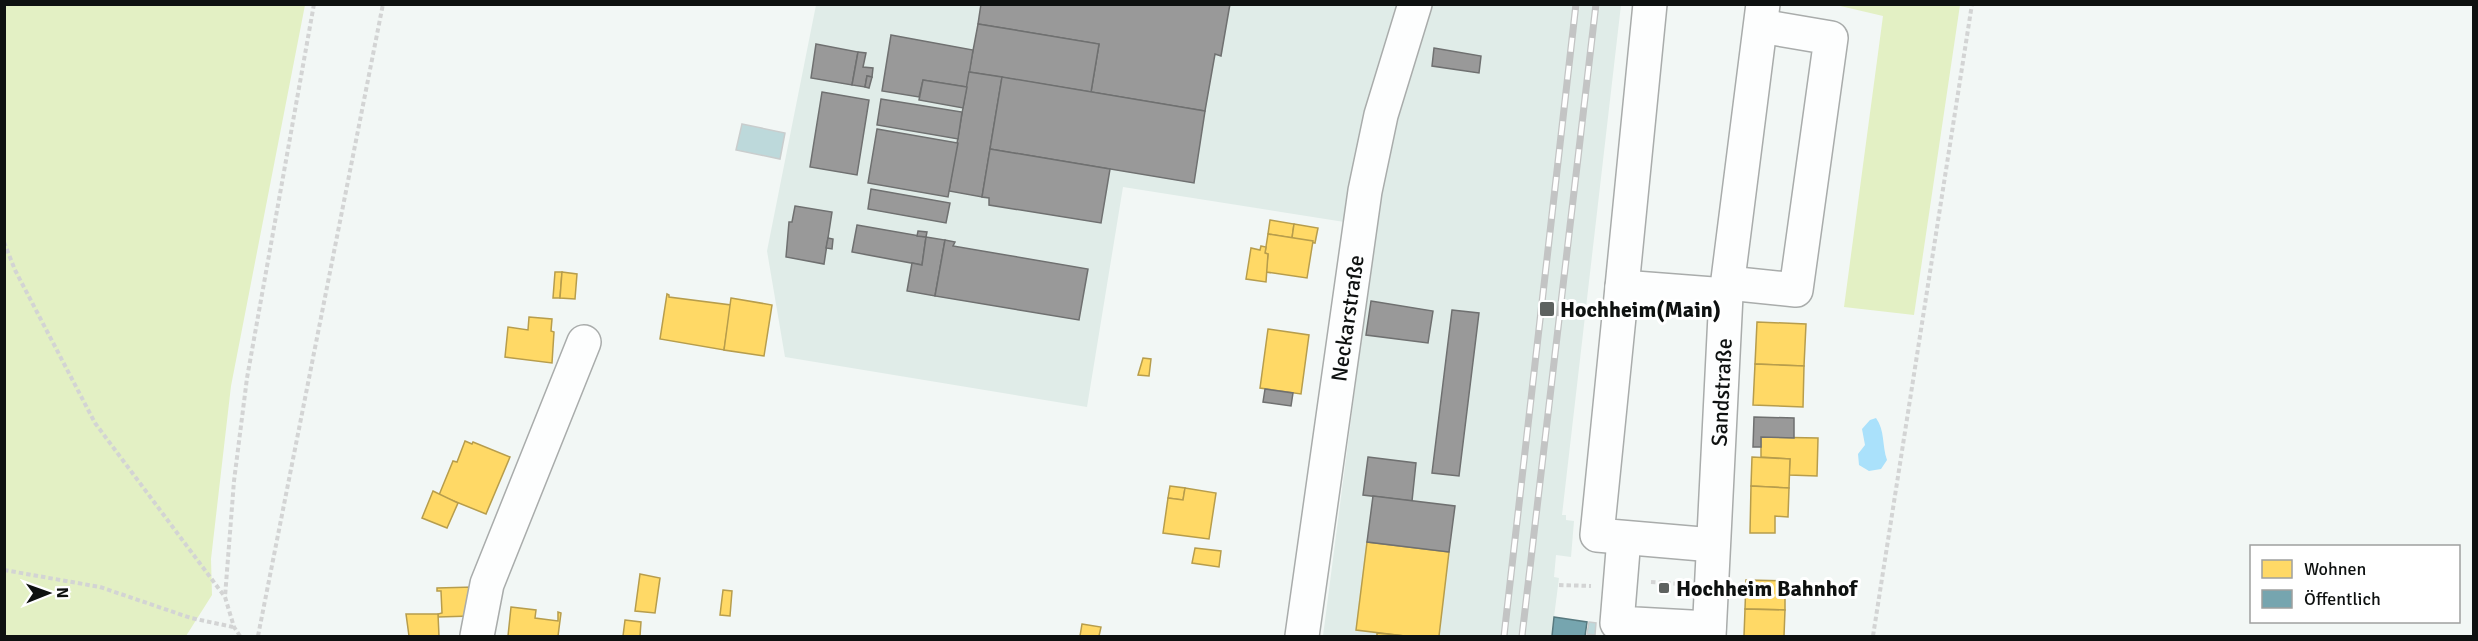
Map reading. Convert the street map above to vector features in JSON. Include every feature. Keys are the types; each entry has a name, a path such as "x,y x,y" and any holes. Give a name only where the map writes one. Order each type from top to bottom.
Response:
{"street":[{"name":"Neckarstraße","path":"1302,636 1365,191 1381,115 1415,4"},
{"path":"1650,4 1597,535 1713,545"},
{"path":"1622,287 1796,290 1831,38 1762,15"},
{"name":"Sandstraße","path":"1709,632 1727,289 1762,15"},
{"path":"477,636 487,584 584,342"},
{"path":"1624,538 1617,630 1709,632"}],"path":[{"path":"225,597 234,481 247,378 314,4"},
{"path":"258,636 383,4"},
{"path":"1873,636 1972,4"},
{"path":"4,242 15,270 95,423 225,597 234,627 240,636"},
{"path":"4,570 100,587 190,618 234,627"},
{"path":"1646,582 1680,584"}],"shaded area":[{"path":"816,5 1621,5 1562,515 1566,515 1566,520 1574,521 1571,557 1556,555 1554,577 1559,578 1554,617 1587,622 1585,636 1323,636 1376,227 1123,187 1087,407 785,357 767,251"}],"green space":[{"path":"4,5 305,5 231,386 211,559 212,595 186,636 5,636"},
{"path":"1836,5 1960,5 1914,315 1844,307 1883,16"}],"water":[{"path":"1876,418 1881,428 1887,460 1881,469 1869,471 1859,465 1858,454 1865,445 1862,429 1870,420"}],"building: Wohnen":[{"path":"1270,220 1294,224 1292,238 1268,234"},
{"path":"1294,224 1318,228 1315,243 1292,238"},
{"path":"1268,234 1313,241 1307,278 1266,272 1268,254 1265,253"},
{"path":"1261,246 1266,247 1265,253 1268,254 1266,282 1246,279 1251,248 1260,250"},
{"path":"555,272 562,272 560,298 553,298"},
{"path":"562,272 577,274 575,299 560,298"},
{"path":"667,294 669,297 731,305 724,350 660,339"},
{"path":"731,298 772,305 764,356 724,350"},
{"path":"529,317 552,319 551,331 554,332 552,363 505,357 508,327 528,330"},
{"path":"1757,322 1806,324 1804,366 1755,364"},
{"path":"1268,329 1309,335 1301,394 1260,388"},
{"path":"1143,358 1151,359 1149,376 1138,375"},
{"path":"1755,364 1804,366 1803,407 1753,405"},
{"path":"1761,437 1818,438 1817,476 1789,475 1790,459 1761,457"},
{"path":"465,441 510,457 486,514 439,495 453,461 457,462"},
{"path":"1752,457 1790,459 1789,488 1751,486"},
{"path":"1170,486 1185,488 1183,500 1168,498"},
{"path":"1751,486 1789,488 1788,517 1775,516 1775,533 1750,533"},
{"path":"1185,488 1216,493 1209,539 1163,533 1168,498 1183,500"},
{"path":"433,491 458,503 447,528 422,518"},
{"path":"1367,542 1449,552 1439,636 1405,636 1356,630"},
{"path":"1195,548 1221,551 1219,567 1192,563"},
{"path":"640,574 660,578 655,613 635,611"},
{"path":"1746,580 1785,581 1785,610 1745,609"},
{"path":"474,587 471,616 438,617 438,614 442,613 441,591 437,591 437,588"},
{"path":"723,590 732,591 730,616 720,615"},
{"path":"511,607 536,610 535,618 558,621 558,612 561,613 558,636 508,636"},
{"path":"1745,609 1785,610 1784,636 1744,636"},
{"path":"406,614 438,614 439,636 409,636"},
{"path":"625,620 641,622 640,636 623,636"},
{"path":"1082,624 1101,627 1099,636 1080,636"},
{"path":"1377,633 1405,636 1377,636"}],"building: Öffentlich":[{"path":"1554,617 1587,622 1585,636 1552,636"}],"building: Industrie":[{"path":"981,4 1230,4 1221,56 1215,54 1205,111 1091,92 1099,44 978,24"},
{"path":"978,24 1099,44 1091,92 969,72"},
{"path":"891,35 973,50 967,87 923,80 919,97 882,91"},
{"path":"816,44 858,52 852,85 811,78"},
{"path":"1434,48 1481,56 1479,73 1432,66"},
{"path":"858,52 866,53 863,67 873,68 872,77 867,76 865,87 852,85"},
{"path":"969,72 1002,77 982,197 949,191"},
{"path":"867,76 872,77 869,88 865,87"},
{"path":"1002,77 1205,111 1194,183 990,149"},
{"path":"923,80 967,87 963,108 919,100"},
{"path":"822,92 869,100 857,175 810,167"},
{"path":"881,99 962,112 958,139 877,125"},
{"path":"877,129 958,143 948,197 868,183"},
{"path":"990,149 1110,169 1101,223 989,205 989,198 982,197"},
{"path":"871,189 950,203 946,223 868,209"},
{"path":"795,206 832,212 824,264 786,257 789,222 792,222"},
{"path":"857,225 926,237 922,265 852,252"},
{"path":"918,231 927,232 926,237 917,236"},
{"path":"926,237 945,240 935,296 907,291 912,263 922,265"},
{"path":"828,238 833,239 832,249 826,248"},
{"path":"945,240 955,242 953,246 1088,269 1079,320 935,296"},
{"path":"1371,301 1433,311 1428,343 1366,335"},
{"path":"1452,310 1479,313 1459,476 1432,473"},
{"path":"1265,389 1293,393 1291,406 1263,402"},
{"path":"1754,417 1794,418 1794,438 1761,437 1761,447 1753,447"},
{"path":"1368,457 1416,463 1412,501 1363,495"},
{"path":"1373,496 1455,506 1449,552 1367,542"}],"building: Sonstige":[{"path":"742,124 785,133 780,159 736,150"},
{"path":"1589,622 1596,623 1595,635 1587,634"}],"railway":[{"path":"1504,636 1576,4"},
{"path":"1522,636 1596,4"}],"place":[{"name":"Hochheim(Main)","path":"1547,309"},
{"name":"Hochheim Bahnhof","path":"1664,588"}]}
